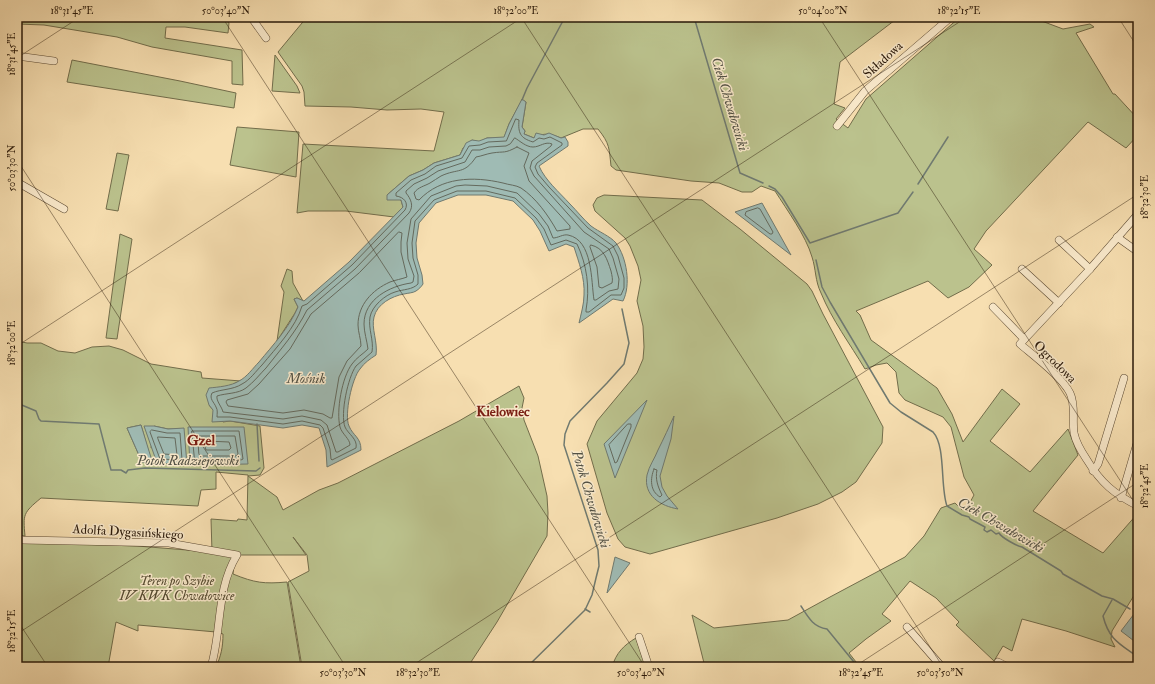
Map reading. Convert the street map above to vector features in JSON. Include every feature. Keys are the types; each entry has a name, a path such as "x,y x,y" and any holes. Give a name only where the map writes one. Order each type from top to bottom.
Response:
{"street":[{"path":"251,17 266,38"},
{"name":"Składowa","path":"837,126 865,91 951,17"},
{"path":"17,56 54,61"},
{"path":"17,182 64,209"},
{"name":"Ogrodowa","path":"1138,214 1090,269 1020,344 1061,381 1069,392 1073,403 1075,438 1079,449 1093,471 1108,488 1122,498 1138,506"},
{"path":"1117,237 1138,252"},
{"path":"1059,240 1090,269"},
{"path":"1022,269 1058,303"},
{"name":"Ogrodowa","path":"993,307 1024,339"},
{"path":"1093,471 1098,464 1124,378"},
{"path":"1122,498 1138,440"},
{"name":"Adolfa Dygasińskiego","path":"17,538 24,540 169,543 237,555 228,571 221,599 215,653 211,667"},
{"path":"907,627 942,667"},
{"path":"639,637 649,667"},
{"path":"998,662 1008,667"}],"green space":[{"path":"17,17 225,17 229,23 228,33 185,27 166,27 165,38 242,50 243,85 232,84 232,61 152,47 117,37 44,25 17,24"},
{"path":"307,17 899,17 840,62 834,104 845,108 836,119 848,128 866,99 960,17 1031,17 1063,29 1090,24 1094,27 1076,33 1113,94 1115,94 1138,119 1138,135 1126,148 1088,122 986,231 974,249 992,265 969,287 948,298 928,281 856,311 860,315 871,340 937,388 952,414 963,442 1002,389 1020,404 990,441 1030,472 1068,429 1078,455 1033,511 1103,553 1138,513 1138,589 1112,631 1111,639 1115,647 1022,619 1012,651 1003,646 994,661 956,625 959,622 936,598 910,581 882,614 891,621 849,653 860,667 705,667 692,615 714,628 788,620 905,557 924,536 941,508 955,503 962,510 968,506 974,495 964,477 951,427 943,417 905,400 899,393 896,372 887,363 865,369 825,303 805,240 796,223 775,191 761,186 752,192 742,192 719,183 691,181 616,170 611,166 608,146 598,129 583,129 561,138 548,134 534,138 524,134 525,131 522,127 526,102 522,100 509,124 504,138 487,138 479,142 472,140 463,148 460,155 434,163 409,176 387,195 401,200 403,207 394,217 346,211 308,211 297,213 303,144 434,151 444,112 421,109 387,110 351,107 305,106 302,86 278,52"},
{"path":"275,55 297,86 300,93 272,91"},
{"path":"72,60 236,93 234,108 67,82"},
{"path":"237,127 299,132 296,177 230,165"},
{"path":"117,153 129,155 118,211 106,209"},
{"path":"604,195 702,200 807,284 883,427 882,443 856,482 842,492 818,504 777,518 650,554 625,547 618,539 607,513 587,444 597,421 637,373 643,359 643,326 637,301 641,280 638,266 625,238 595,211 593,205 597,198"},
{"path":"120,234 132,239 117,339 106,338"},
{"path":"287,269 292,271 293,283 303,301 297,298 294,299 298,307 277,341 284,292 281,286"},
{"name":"Teren po Szybie IV KWK Chwałowice","path":"17,341 41,343 58,351 75,353 92,347 109,346 123,350 151,364 201,372 202,378 241,381 235,383 209,405 223,422 230,421 260,426 264,468 260,475 248,476 277,497 283,510 319,490 338,483 459,421 519,386 524,398 522,408 524,420 538,456 547,496 548,513 547,536 497,622 471,662 466,667 364,667 357,665 302,667 288,582 309,571 307,555 293,537 306,555 240,555 234,565 233,574 260,582 287,582 301,667 216,667 223,643 223,634 216,632 138,625 138,631 116,622 108,667 17,667 17,542 137,546 212,552 211,519 237,521 238,519 247,520 248,475 216,472 216,489 201,490 198,506 41,498 31,507 24,518 25,536 17,535","holes":["141,425 152,464 142,462 127,428","154,426 168,429 184,429 151,448"]},
{"path":"636,638 646,667 612,667 621,650"}],"water":[{"name":"Mośnik","path":"522,99 526,102 522,127 525,131 524,134 534,138 536,133 544,135 549,133 561,138 565,137 568,142 568,146 539,166 549,181 585,221 611,238 620,249 627,272 627,287 623,301 613,299 579,323 584,302 584,283 574,247 566,244 549,251 533,220 513,201 486,195 458,195 436,203 419,223 416,243 417,258 423,284 415,292 399,295 386,301 378,308 374,317 373,326 376,355 365,363 354,380 347,414 349,426 360,442 361,450 327,467 326,450 319,428 302,425 283,428 230,421 212,422 213,410 209,405 206,395 209,388 236,383 247,375 275,343 290,322 298,307 294,299 297,298 304,301 349,262 403,207 401,200 387,200 387,195 409,176 434,163 460,155 466,143 472,140 479,141 487,138 504,137"},
{"path":"762,203 791,255 735,212"},
{"path":"647,400 615,478 604,444"},
{"path":"674,416 671,439 660,476 662,487 667,496 678,509 665,505 655,499 648,489 646,482 649,468"},
{"path":"141,425 153,464 142,462 127,428"},
{"path":"144,426 154,426 168,429 184,428 187,465 157,463"},
{"path":"188,427 244,427 248,464 190,465"},
{"path":"615,557 630,563 607,593"},
{"path":"1134,614 1138,618 1138,644 1121,631"}],"waterway":[{"name":"Potok Radziejowski","path":"522,100 565,17"},
{"name":"Ciek Chwałowicki","path":"694,17 740,173 763,183"},
{"path":"918,184 948,137"},
{"path":"769,186 775,189 782,197 810,243 898,213 913,192"},
{"name":"Ciek Chwałowicki","path":"816,260 822,287 890,403 901,412 933,432 937,438 940,447 947,506 985,527 984,530 987,532 991,530 996,534 999,533 1010,542 1022,547 1061,571 1063,574 1102,596 1113,599 1130,609"},
{"name":"Potok Chwałowicki","path":"527,667 585,610 592,595 599,566 598,550 564,445 565,434 570,421 624,364 629,343 622,309"},
{"name":"Potok Radziejowski","path":"17,403 36,411 41,421 99,424 111,470 121,470 126,473 128,470 145,468 256,471 260,468"},
{"name":"Potok Radziejowski","path":"257,424 259,461"},
{"path":"1112,600 1103,616 1108,631 1116,641 1138,657"},
{"path":"801,606 814,624 827,629 858,667"},
{"name":"Potok Chwałowicki","path":"585,609 590,612"}],"district":[{"name":"Kielowiec","path":"503,411"},
{"name":"Gzel","path":"201,440"}]}
